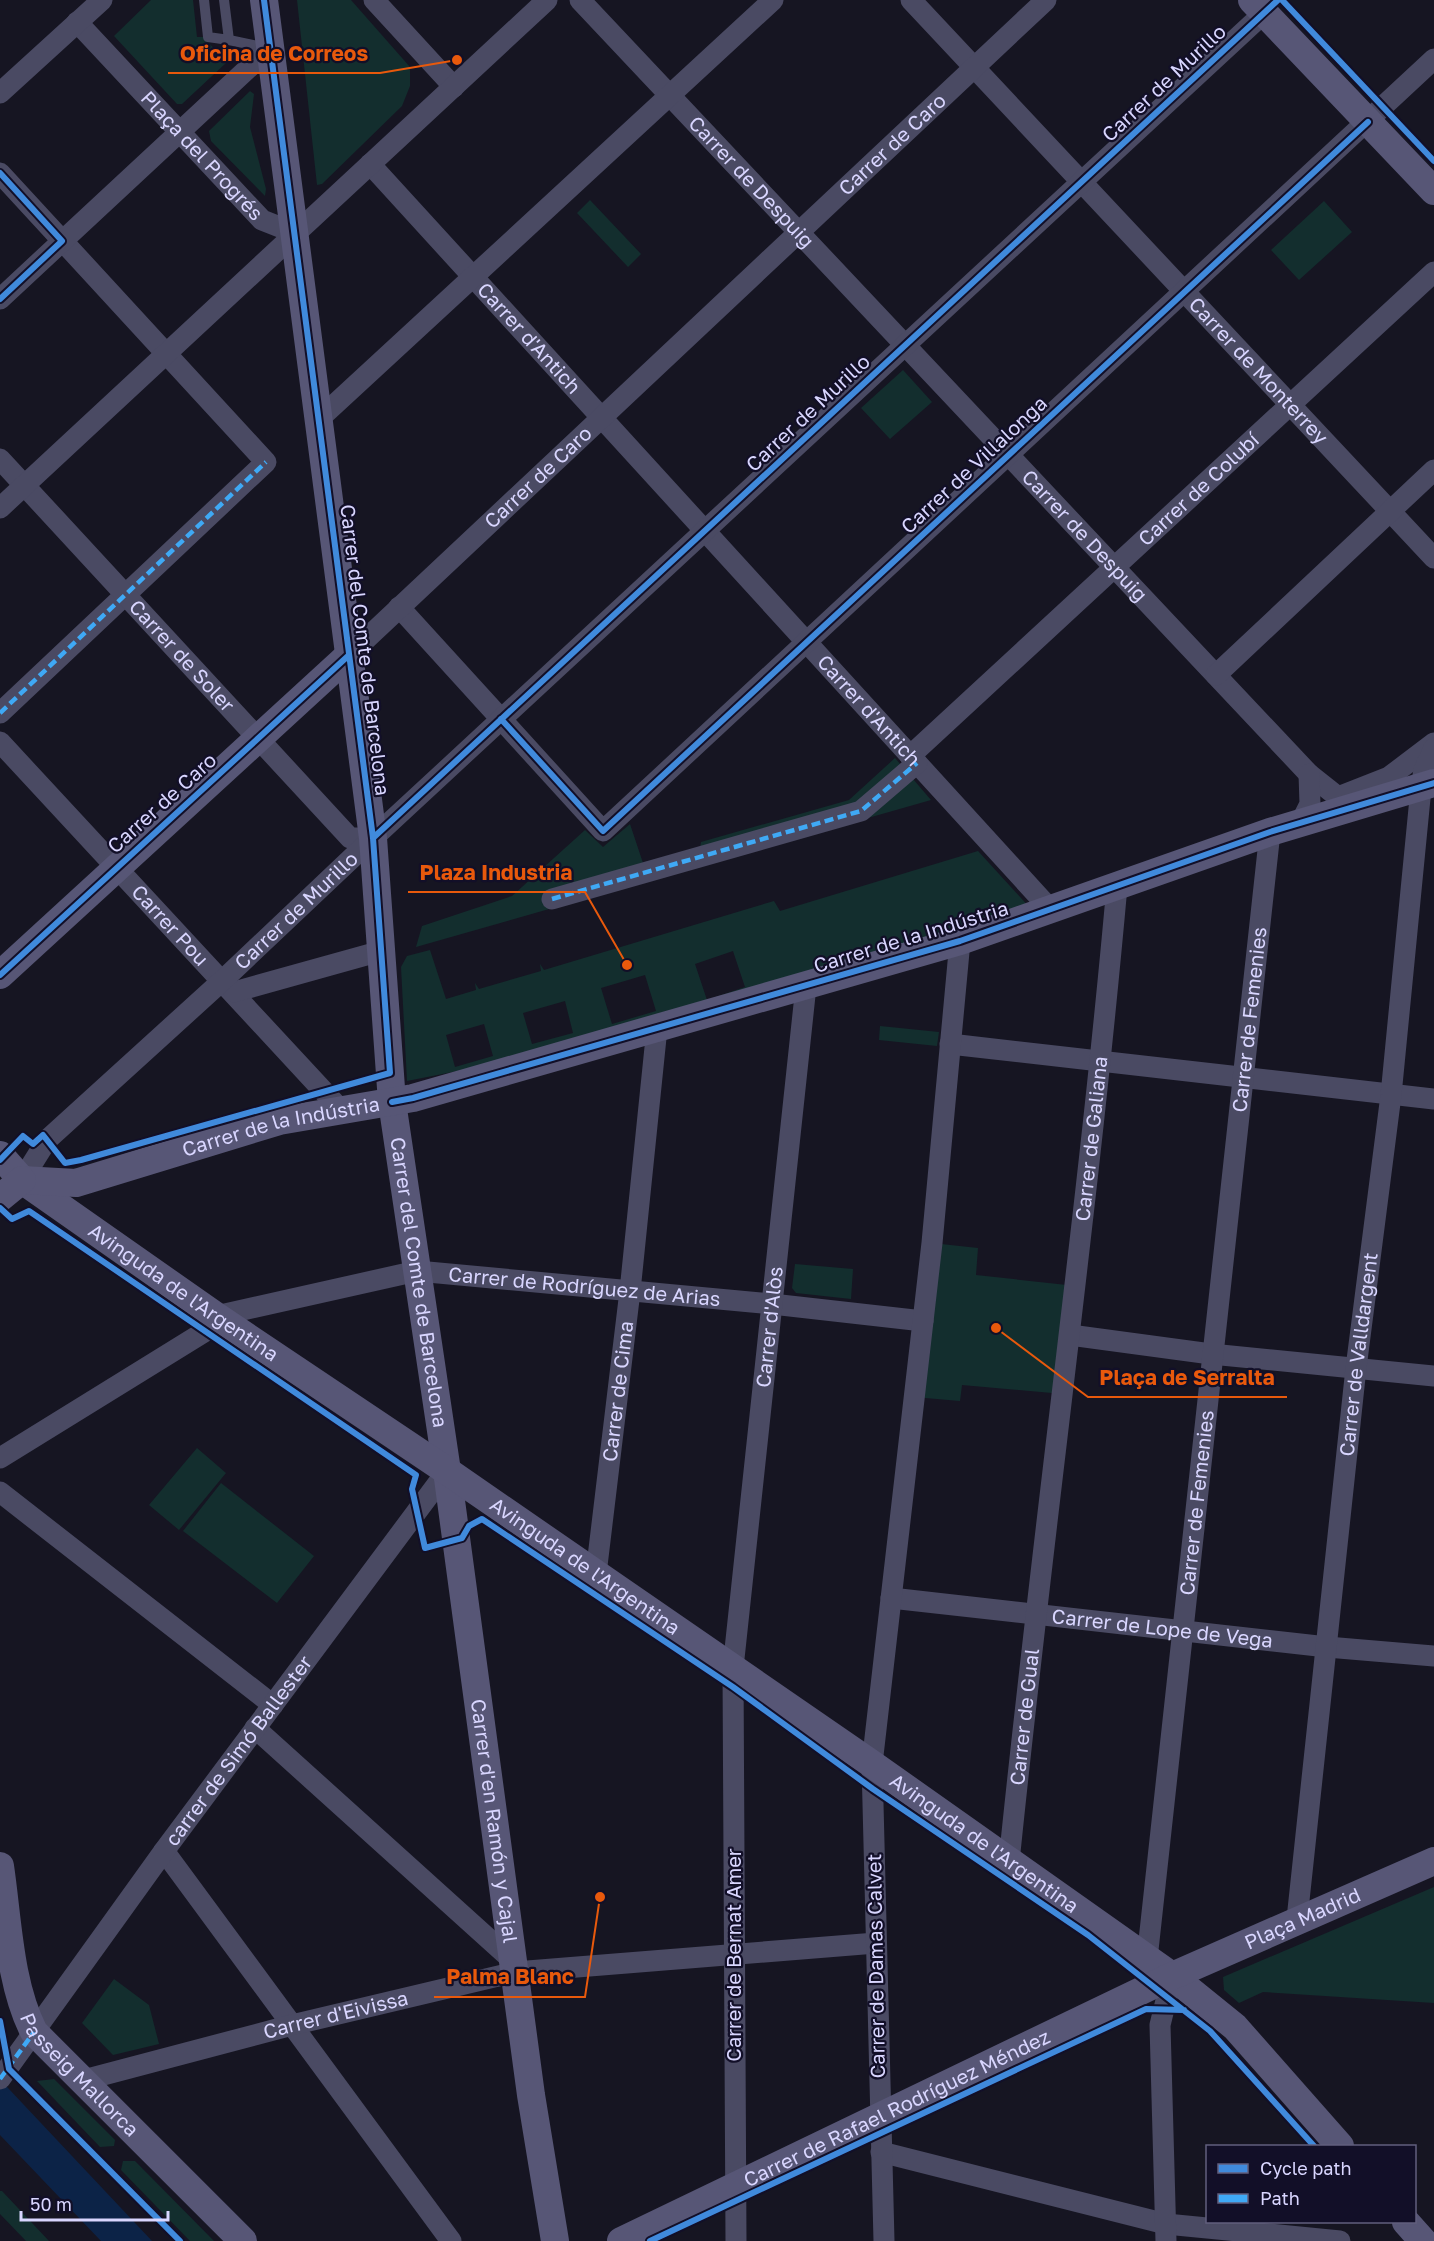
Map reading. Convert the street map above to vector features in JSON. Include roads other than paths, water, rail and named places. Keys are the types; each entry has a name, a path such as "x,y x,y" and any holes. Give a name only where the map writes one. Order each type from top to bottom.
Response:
{"street":[{"path":"0,93 102,0"},
{"name":"Plaça del Progrés","path":"77,22 262,220 295,233 264,0"},
{"path":"374,0 453,87"},
{"path":"0,508 547,0"},
{"name":"Carrer de Despuig","path":"580,0 1309,774 1338,797 1389,777 1434,743"},
{"path":"320,418 773,0"},
{"name":"Carrer de Monterrey","path":"911,0 1434,558"},
{"name":"Carrer de Caro","path":"0,975 348,656 601,417 976,69 1046,0"},
{"path":"1258,6 1434,191"},
{"name":"Carrer de Murillo","path":"22,1180 47,1140 228,986 373,838 1082,182 1258,6"},
{"path":"0,299 270,48"},
{"name":"Carrer de Villalonga","path":"501,719 603,831 1434,59"},
{"name":"Carrer d'Antich","path":"370,164 1052,911"},
{"path":"0,173 266,462 0,713"},
{"name":"Carrer del Comte de Barcelona","path":"295,233 373,838 392,1102 447,1471"},
{"name":"Carrer de Colubí","path":"552,899 861,811 1114,567 1434,272"},
{"name":"Carrer de Soler","path":"0,459 350,837 373,838"},
{"path":"1216,675 1434,470"},
{"path":"399,607 501,719"},
{"name":"Carrer Pou","path":"0,742 341,1110"},
{"name":"Carrer de Valldargent","path":"1297,1919 1356,1368 1428,786 1424,770 1434,748"},
{"path":"1301,822 1310,804 1309,774"},
{"name":"Carrer de la Indústria","path":"22,1180 76,1183 279,1121 392,1102 807,986 1052,911 1301,822 1428,786"},
{"name":"Carrer de Femenies","path":"1148,1959 1211,1354 1270,832"},
{"name":"Carrer de Galiana","path":"1063,1394 1102,1062 1117,886"},
{"name":"Carrer de Damas Calvet","path":"884,2241 879,2115 872,1764 932,1243 960,941"},
{"path":"228,986 381,951"},
{"name":"Carrer d'Alòs","path":"733,1668 807,986"},
{"name":"Carrer de Cima","path":"596,1574 630,1291 657,1028"},
{"path":"950,1044 1243,1076 1434,1100"},
{"name":"Avinguda de l'Argentina","path":"0,1155 22,1180 216,1317 447,1471 733,1668 1172,1976 1235,2026 1339,2145"},
{"path":"0,1197 22,1180"},
{"name":"Carrer de Rodríguez de Arias","path":"216,1317 417,1271 772,1304 923,1322"},
{"path":"0,1458 204,1332 216,1317"},
{"path":"1070,1335 1211,1354 1434,1376"},
{"name":"Carrer de Gual","path":"1009,1862 1034,1614 1063,1394"},
{"name":"carrer de Simó Ballester","path":"5,2074 164,1851 447,1471"},
{"name":"Carrer d'en Ramón y Cajal","path":"447,1471 531,2095 555,2241"},
{"path":"0,1492 273,1705"},
{"name":"Carrer de Lope de Vega","path":"891,1598 1184,1629 1327,1647 1434,1656"},
{"name":"Carrer de Bernat Amer","path":"733,1668 736,2241"},
{"path":"255,1728 514,1966"},
{"path":"164,1851 451,2241"},
{"name":"Plaça Madrid","path":"1172,1976 1297,1919 1434,1861"},
{"name":"Passeig Mallorca","path":"0,1866 14,1962 26,2016 34,2032 243,2241"},
{"name":"Carrer d'Eivissa","path":"84,2080 514,1966 734,1954 876,1943"},
{"path":"1166,2233 1160,2025 1172,1976"},
{"name":"Carrer de Rafael Rodríguez Méndez","path":"621,2241 1172,1976"},
{"path":"880,2152 1166,2233 1340,2241"},
{"path":"1407,2223 1423,2241"}],"lane":[{"path":"204,0 208,37 270,48"},
{"path":"224,0 229,40"}],"water":[{"path":"0,2079 152,2241 101,2241 0,2135"}],"place":[{"name":"Oficina de Correos","path":"457,60"},
{"name":"Plaza Industria","path":"627,965"},
{"name":"Plaça de Serralta","path":"996,1328"},
{"name":"Palma Blanc","path":"600,1897"}]}
